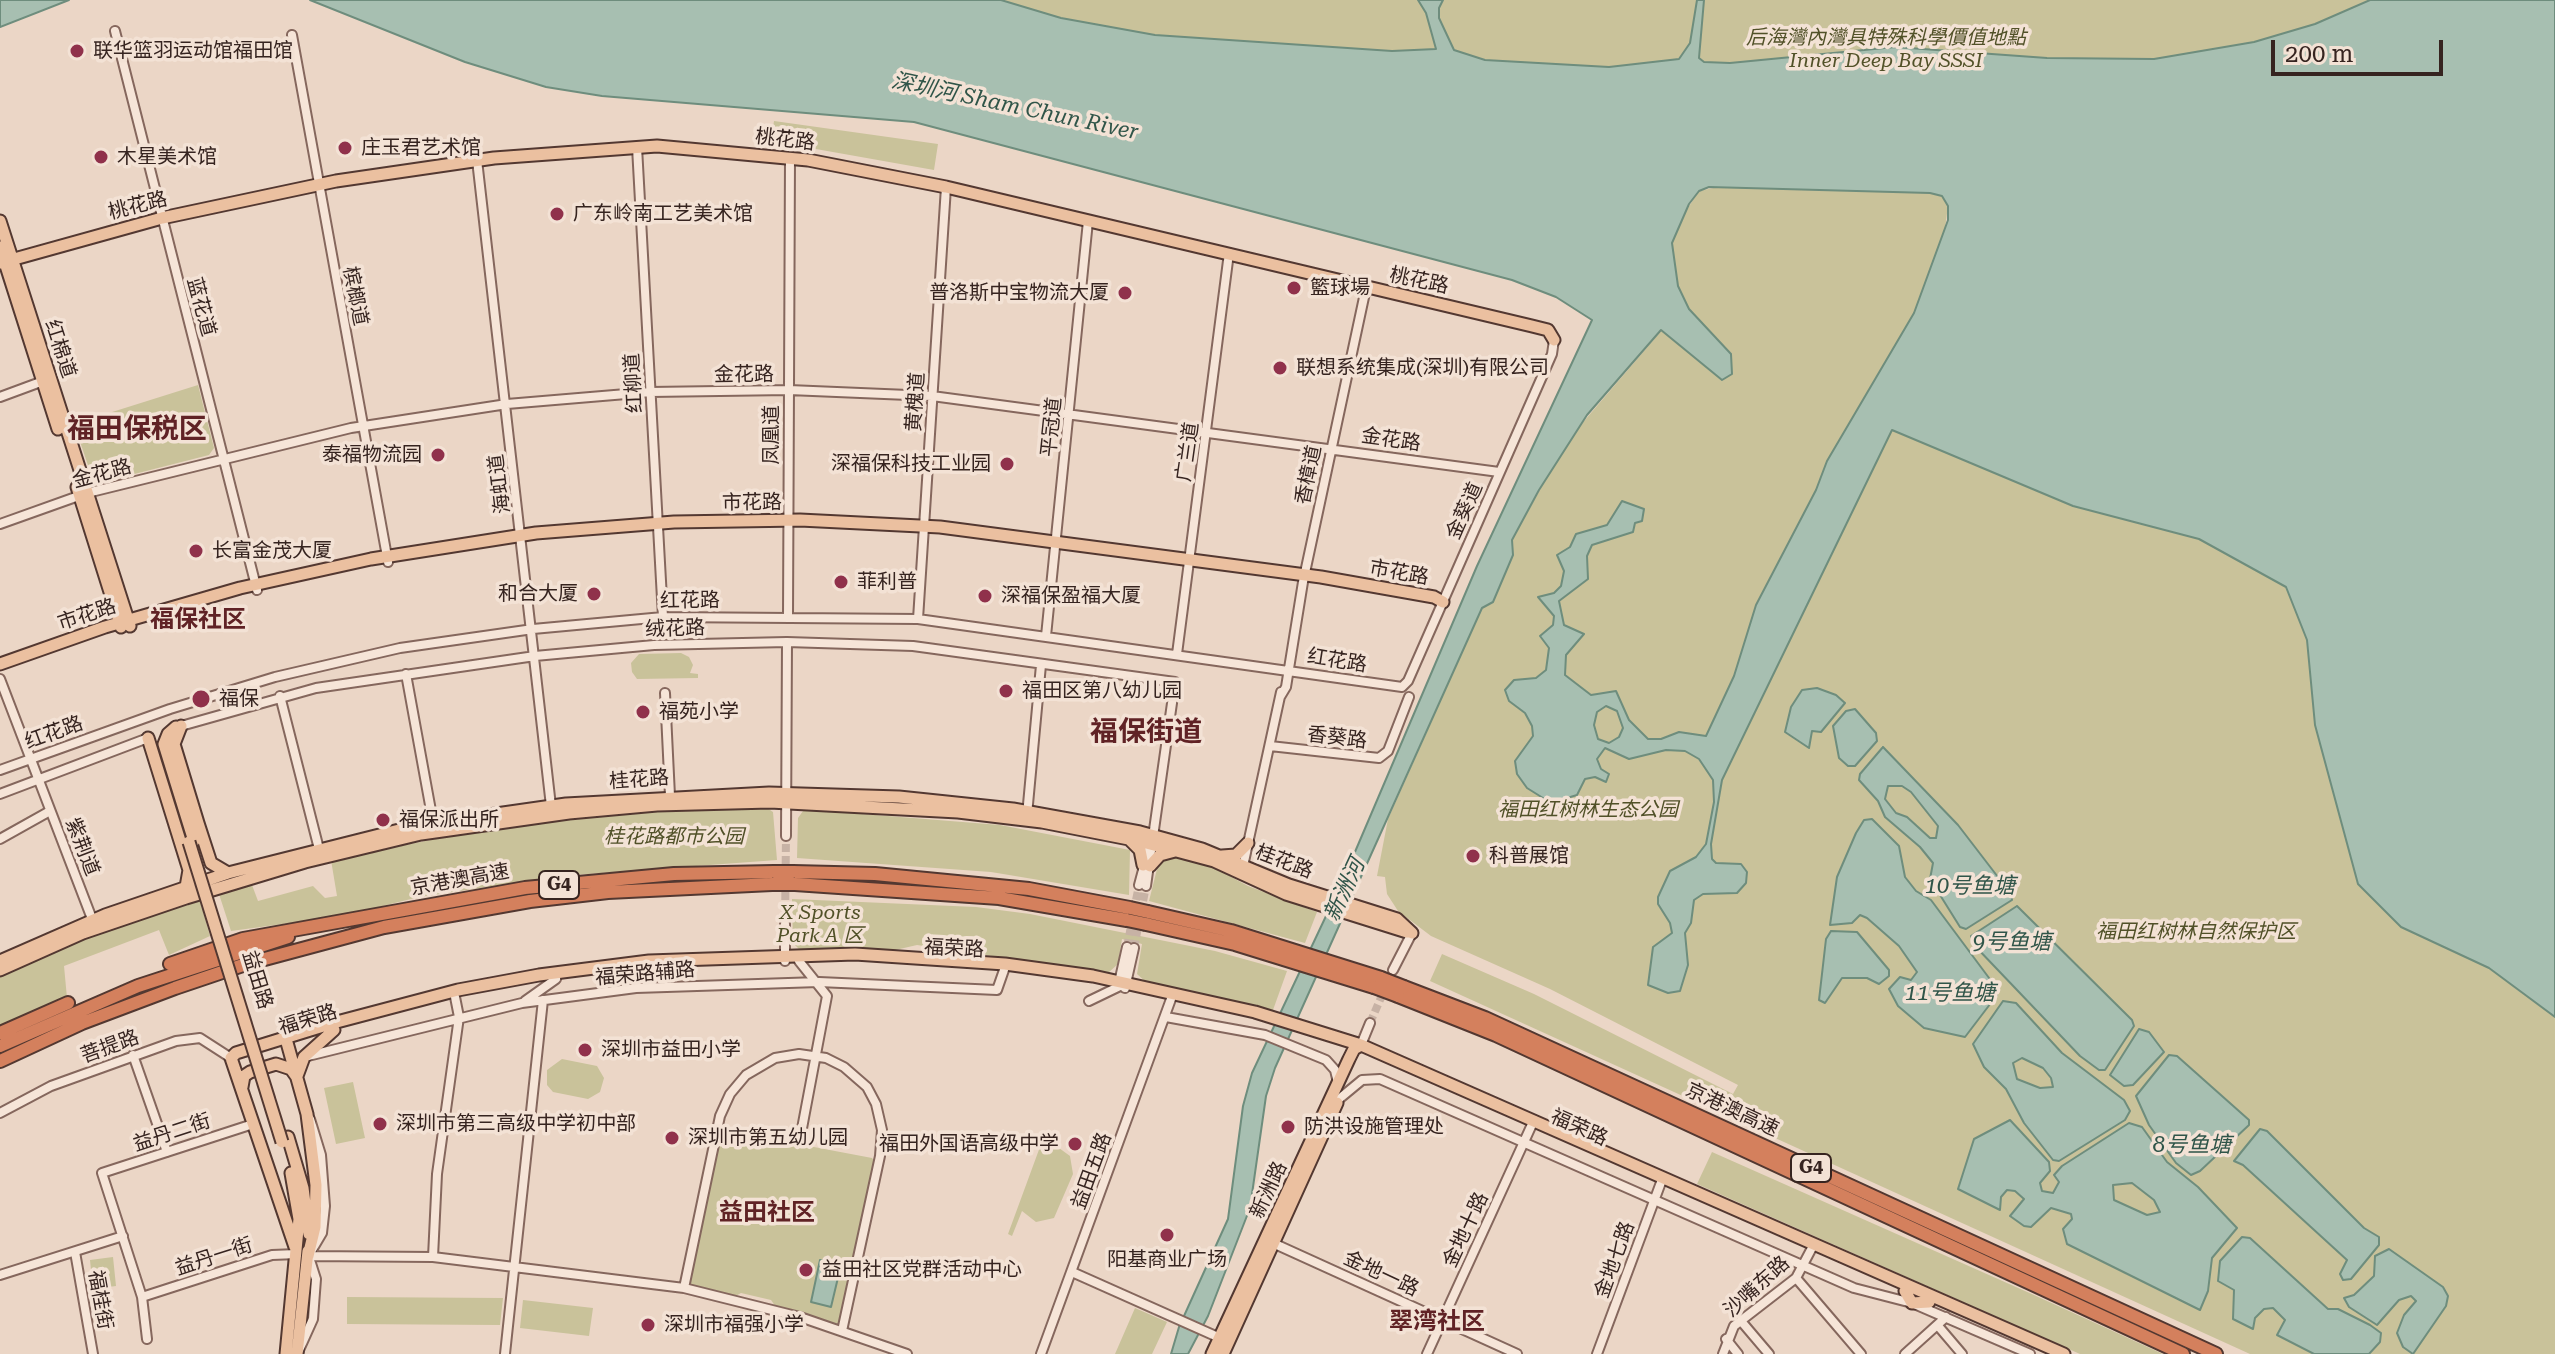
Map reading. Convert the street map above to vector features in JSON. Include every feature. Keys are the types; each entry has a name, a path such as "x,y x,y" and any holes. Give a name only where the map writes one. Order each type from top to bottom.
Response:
{"highway":[{"name":"京港澳高速","path":"325,926 525,888 674,874 773,878"},
{"name":"G4","path":"773,878 999,898 1128,914 1287,953 1401,991"},
{"name":"京港澳高速","path":"82,1023 246,964 349,936 530,901 773,878"},
{"name":"G4","path":"0,1046 138,986 325,926"},
{"path":"170,964 243,939 325,926"},
{"name":"京港澳高速","path":"1401,991 2183,1354"},
{"name":"京港澳高速","path":"1401,991 1485,1018 2216,1354"},
{"path":"0,1033 68,1003"},
{"name":"G4","path":"0,1061 82,1023"},
{"path":"0,1070 82,1023"}],"main road":[{"name":"桃花路","path":"6,262 162,218 318,184 477,160 637,147 790,158 946,187 1543,328 1554,340"},
{"name":"红棉道","path":"0,221 6,262"},
{"name":"红棉道","path":"0,247 47,380 125,624"},
{"name":"市花路","path":"0,664 256,587 388,559 523,539 658,527 788,523 924,529 1304,578 1434,597 1443,602"},
{"name":"市花路","path":"0,671 125,624"},
{"name":"益田路","path":"181,726 168,734 164,744 285,1140 298,1208 303,1255 295,1353"},
{"path":"181,726 174,744 211,863 228,873"},
{"name":"益田路","path":"148,738 157,743 192,842"},
{"path":"148,738 189,870 186,887"},
{"name":"桂花路","path":"0,961 186,887 319,849 551,806 670,796 899,797 1027,815 1152,841 1221,856 1242,870"},
{"name":"桂花路","path":"0,970 94,924 434,827 643,806 787,797"},
{"name":"桂花路","path":"1027,815 1129,839 1152,841 1373,916 1412,933"},
{"path":"1129,839 1140,850 1147,866 1160,855 1177,851"},
{"path":"1221,856 1236,855 1248,843"},
{"path":"189,870 208,868 211,863"},
{"name":"福荣路","path":"286,1042 455,997 556,979 637,969 785,958 855,954 985,962 1122,985 1269,1019 1358,1048 2064,1354"},
{"name":"福荣路","path":"231,1058 393,1007 497,982 649,961 785,958 1004,970 1122,985 1171,999 1269,1019"},
{"path":"297,1077 304,1057 334,1030"},
{"name":"益田路","path":"286,1042 307,1114 316,1185 315,1227 303,1255"},
{"name":"新洲路","path":"1212,1354 1338,1084 1358,1048"},
{"name":"新洲路","path":"1223,1354 1339,1099 1358,1048"},
{"name":"益田路","path":"231,1058 303,1255"},
{"path":"242,1090 244,1076 276,1064 291,1069 297,1077"},
{"name":"福荣路","path":"1813,1247 2024,1351 2047,1354"},
{"path":"1905,1291 1912,1303 1929,1302"}],"street":[{"name":"蓝花道","path":"115,31 256,587"},
{"name":"槟榔道","path":"292,35 388,559"},
{"name":"红柳道","path":"637,147 663,617"},
{"name":"凤凰道","path":"788,616 790,158"},
{"name":"海虹道","path":"477,160 523,539 551,806"},
{"name":"黄槐道","path":"918,619 946,187"},
{"name":"平冠道","path":"1046,636 1088,221"},
{"name":"广兰道","path":"1177,654 1229,253"},
{"name":"香樟道","path":"1242,870 1288,669 1304,578 1366,288"},
{"name":"金葵道","path":"1397,687 1408,681 1552,354 1554,340"},
{"path":"0,397 47,380"},
{"name":"金花路","path":"0,524 83,494 362,426 507,404 650,392 789,390 932,396 1207,430 1499,472"},
{"name":"红花路","path":"0,770 275,677 400,648 533,629 663,617 918,619 1288,669 1397,687"},
{"path":"786,836 787,642"},
{"name":"绒花路","path":"181,726 280,696 535,656 654,645 787,642 913,646 1175,682 1152,841"},
{"path":"1027,815 1041,665"},
{"path":"406,674 434,827"},
{"name":"紫荆道","path":"0,679 94,924"},
{"path":"665,693 670,796"},
{"path":"280,696 319,849"},
{"name":"香葵路","path":"1270,746 1379,758 1388,751 1409,697"},
{"path":"0,794 148,738"},
{"path":"0,839 19,825 50,811"},
{"path":"1143,886 1152,841"},
{"path":"785,924 785,958"},
{"path":"1393,970 1412,933"},
{"path":"1089,1001 1122,985 1130,948"},
{"path":"799,961 819,982 827,996 800,1139"},
{"path":"636,988 637,969"},
{"name":"福荣路辅路","path":"304,1057 522,1003 636,988 819,982 997,990 1004,970"},
{"path":"522,1003 556,979"},
{"path":"433,1257 437,1174 459,1017 455,997"},
{"name":"益田五路","path":"1041,1354 1171,999"},
{"path":"505,1354 543,1000"},
{"path":"1166,1017 1265,1035 1330,1063 1338,1084"},
{"name":"新洲路","path":"1358,1048 1370,1023"},
{"name":"菩提路","path":"0,1113 51,1086 176,1041 200,1038 231,1058"},
{"path":"133,1055 167,1152"},
{"path":"684,1288 720,1116 730,1094 746,1075 767,1061 791,1055 816,1056 835,1062 860,1079 876,1104 882,1130 880,1156 842,1331"},
{"path":"1339,1099 1362,1080 1380,1079 1858,1290 1912,1303 2024,1351"},
{"name":"金地十路","path":"1427,1354 1532,1123"},
{"name":"益丹二街","path":"123,1236 102,1173 253,1124"},
{"name":"金地七路","path":"1597,1354 1662,1180"},
{"path":"0,1275 123,1236 142,1297 147,1339"},
{"name":"金地一路","path":"1275,1244 1517,1354"},
{"name":"沙嘴东路","path":"1723,1354 1726,1339 1741,1321 1796,1278 1813,1247"},
{"name":"福桂街","path":"75,1252 93,1354"},
{"name":"益丹一街","path":"142,1297 272,1255 433,1257 684,1288 842,1331 907,1354"},
{"path":"1072,1272 1220,1338"},
{"path":"1796,1278 1861,1354"},
{"path":"1905,1354 1939,1327 1946,1317"},
{"path":"1741,1321 1769,1354"},
{"path":"1939,1327 1962,1354"},
{"path":"1726,1339 1738,1354"}],"green space":[{"name":"后海灣內灣具特殊科學價值地點 Inner Deep Bay SSSI","path":"724,0 2554,0 2491,58 1834,101"},
{"path":"774,121 938,144 934,170 771,141"},
{"name":"福田红树林自然保护区","path":"1723,186 1943,193 1948,206 1944,236 1914,313 1827,461 1816,489 1856,500 1892,430 2555,473 2555,1354 2250,1354 1430,981 1442,954 1534,994 1733,1094 1738,1085 1550,989 1431,936 1398,911 1387,894 1385,877 1377,876 1388,819 1482,608 1493,601 1513,555 1512,540 1567,441 1662,330 1722,380 1732,374 1731,353 1689,309 1678,286 1672,243 1676,226 1699,191"},
{"path":"198,385 214,448 209,455 103,482 92,477 74,424"},
{"path":"681,653 689,657 693,665 690,673 698,674 698,678 637,679 632,672 631,663 639,654"},
{"name":"桂花路都市公园","path":"764,806 773,812 777,860 561,876 419,897 342,916 231,931 219,894 252,885 258,901 313,886 325,898 337,896 331,860 460,834 601,815"},
{"path":"803,811 1000,825 1130,850 1129,895 991,872 797,858 798,818"},
{"path":"1176,856 1211,866 1248,886 1317,912 1305,943 1149,901 1159,861"},
{"path":"199,898 210,936 169,955 159,930 64,966 67,998 0,1026 0,976 95,933"},
{"name":"X Sports Park A 区","path":"792,899 976,907 1030,914 1215,951 1287,971 1273,1010 1147,983 1137,974 1142,944 1122,939 1118,964 1108,973 917,945 891,951 799,949 793,943"},
{"path":"562,1059 597,1066 604,1078 600,1092 588,1099 553,1092 547,1085 547,1070"},
{"path":"353,1082 365,1138 336,1144 324,1088"},
{"path":"724,1130 872,1158 876,1164 843,1322 835,1327 778,1310 771,1300 741,1293 732,1298 689,1286 687,1282 717,1136"},
{"path":"1044,1136 1049,1138 1045,1149 1059,1148 1070,1156 1073,1174 1054,1218 1036,1222 1022,1211 1012,1236 1008,1234"},
{"path":"1712,1152 2163,1354 2080,1354 1697,1184"},
{"path":"113,1257 116,1286 93,1289 90,1260"},
{"path":"347,1297 503,1298 500,1325 347,1324"},
{"path":"523,1300 593,1308 589,1336 520,1328"},
{"path":"1135,1308 1167,1322 1152,1354 1115,1354"}],"water":[{"path":"0,0 69,0 0,27"},
{"path":"310,0 1001,0 1061,18 1155,35 1392,51 1436,49 1426,13 1418,0 1443,0 1439,18 1454,50 1485,60 1609,67 1679,59 1690,43 1697,0 1704,0 1699,58 1704,62 1730,63 1895,47 2047,58 2154,59 2254,42 2315,24 2370,0 2555,0 2555,1017 2489,968 2401,927 2358,884 2315,725 2307,640 2286,587 2199,539 2073,506 1892,430 1722,780 1711,844 1712,859 1716,863 1741,864 1747,872 1746,883 1737,893 1703,894 1694,900 1691,923 1685,933 1688,965 1680,991 1668,993 1648,985 1653,947 1672,933 1670,923 1658,904 1658,897 1670,871 1696,857 1706,844 1714,802 1713,780 1699,759 1685,751 1666,750 1629,759 1605,748 1597,759 1601,769 1609,774 1606,782 1595,777 1585,779 1577,795 1557,801 1543,798 1527,788 1517,774 1515,761 1533,736 1532,726 1525,713 1509,701 1505,690 1514,680 1536,678 1546,670 1549,648 1540,636 1553,625 1554,616 1538,597 1554,593 1561,586 1564,571 1557,555 1570,547 1576,534 1607,525 1622,501 1644,509 1642,521 1635,523 1633,532 1592,545 1587,556 1588,579 1559,601 1564,625 1584,634 1566,655 1565,675 1591,695 1616,691 1629,720 1648,739 1661,739 1679,732 1706,736 1734,676 1756,605 1816,490 1827,461 1914,313 1948,220 1948,206 1942,196 1930,193 1709,187 1699,191 1689,204 1672,243 1678,286 1689,309 1731,354 1732,374 1722,380 1661,330 1587,415 1539,490 1512,540 1513,555 1493,602 1482,608 1275,1068 1266,1096 1250,1208 1208,1316 1188,1354 1171,1354 1179,1327 1228,1219 1243,1106 1252,1073 1343,880 1477,566 1592,320 1556,297 1512,280 914,122 602,96 546,87 465,62","holes":["1606,706 1617,711 1623,728 1619,737 1609,743 1598,739 1594,725 1597,712"]},
{"path":"1817,688 1836,695 1845,703 1821,732 1812,731 1809,748 1785,732 1791,707 1802,690"},
{"path":"1855,709 1876,733 1877,741 1855,766 1848,766 1839,758 1833,726 1846,711"},
{"name":"10号鱼塘","path":"1883,747 1958,825 2011,894 2012,900 1966,929 1960,927 1930,879 1933,863 1920,847 1885,817 1878,801 1859,780 1860,774","holes":["1888,786 1902,786 1911,792 1938,826 1936,838 1930,838 1907,817 1896,813 1885,799"]},
{"name":"11号鱼塘","path":"1872,819 1899,846 1905,877 1916,891 1931,900 1995,986 1997,995 1965,1037 1924,1028 1898,1006 1889,989 1900,977 1911,980 1917,972 1899,946 1867,918 1860,915 1852,923 1830,925 1837,877 1856,833 1864,820"},
{"name":"9号鱼塘","path":"2017,906 2132,1020 2134,1026 2105,1070 2099,1070 2080,1056 1975,946 1971,936"},
{"path":"1831,931 1857,932 1889,970 1889,976 1879,984 1867,978 1842,978 1825,1003 1819,1000 1826,939"},
{"path":"2003,1001 2016,1003 2062,1053 2124,1100 2130,1111 2125,1120 2059,1161 2053,1160 2024,1123 2006,1089 1984,1067 1973,1044","holes":["2022,1058 2043,1068 2051,1078 2053,1087 2040,1088 2017,1079 2013,1063"]},
{"path":"2139,1029 2149,1032 2164,1052 2133,1085 2124,1086 2110,1075"},
{"name":"8号鱼塘","path":"2169,1055 2177,1056 2249,1120 2249,1125 2200,1171 2191,1175 2176,1163 2149,1125 2136,1096"},
{"path":"2010,1120 2049,1162 2050,1171 2040,1183 2042,1191 2053,1193 2059,1182 2054,1175 2062,1166 2129,1123 2142,1127 2167,1162 2198,1187 2237,1228 2212,1258 2208,1291 2200,1310 2067,1244 2063,1229 2072,1219 2071,1214 2051,1208 2031,1227 2024,1226 2010,1216 2024,1199 2015,1191 2007,1190 2001,1197 2000,1210 1958,1189 1974,1139","holes":["2132,1183 2154,1200 2160,1212 2147,1215 2114,1200 2113,1185"]},
{"path":"2260,1129 2267,1131 2364,1228 2379,1237 2379,1245 2351,1279 2343,1280 2340,1274 2347,1260 2243,1165 2234,1161"},
{"path":"2242,1237 2250,1238 2328,1309 2338,1309 2381,1333 2380,1342 2369,1354 2314,1354 2277,1335 2285,1320 2273,1308 2264,1309 2255,1318 2253,1329 2233,1319 2234,1290 2218,1281 2220,1261"},
{"path":"2389,1249 2443,1287 2448,1296 2446,1306 2413,1354 2403,1347 2397,1333 2404,1315 2416,1301 2411,1296 2399,1300 2377,1325 2349,1307 2344,1298 2354,1295 2374,1276 2375,1256"},
{"path":"820,1260 841,1265 831,1307 811,1302"}],"tunnel":[{"path":"785,924 786,836"},
{"path":"1127,947 1139,885"},
{"path":"1134,948 1146,886"},
{"path":"1370,1023 1393,970"}],"place":[{"name":"联华篮羽运动馆福田馆","path":"77,51"},
{"name":"庄玉君艺术馆","path":"345,148"},
{"name":"木星美术馆","path":"101,157"},
{"name":"广东岭南工艺美术馆","path":"557,214"},
{"name":"籃球場","path":"1294,288"},
{"name":"普洛斯中宝物流大厦","path":"1125,293"},
{"name":"联想系统集成(深圳)有限公司","path":"1280,368"},
{"name":"泰福物流园","path":"438,455"},
{"name":"深福保科技工业园","path":"1007,464"},
{"name":"长富金茂大厦","path":"196,551"},
{"name":"菲利普","path":"841,582"},
{"name":"和合大厦","path":"594,594"},
{"name":"深福保盈福大厦","path":"985,596"},
{"name":"福田区第八幼儿园","path":"1006,691"},
{"name":"福保","path":"201,699"},
{"name":"福苑小学","path":"643,712"},
{"name":"福保派出所","path":"383,820"},
{"name":"科普展馆","path":"1473,856"},
{"name":"深圳市益田小学","path":"585,1050"},
{"name":"深圳市第三高级中学初中部","path":"380,1124"},
{"name":"防洪设施管理处","path":"1288,1127"},
{"name":"深圳市第五幼儿园","path":"672,1138"},
{"name":"福田外国语高级中学","path":"1075,1144"},
{"name":"阳基商业广场","path":"1167,1235"},
{"name":"益田社区党群活动中心","path":"806,1270"},
{"name":"深圳市福强小学","path":"648,1325"}],"district":[{"name":"福田保税区","path":"137,430"},
{"name":"福保社区","path":"198,620"},
{"name":"福保街道","path":"1146,733"},
{"name":"益田社区","path":"767,1213"},
{"name":"翠湾社区","path":"1437,1322"}],"water label":[{"name":"深圳河 Sham Chun River","path":"1015,107"},
{"name":"新洲河","path":"1345,890"}],"park label":[{"name":"福田红树林生态公园","path":"1588,810"}]}
